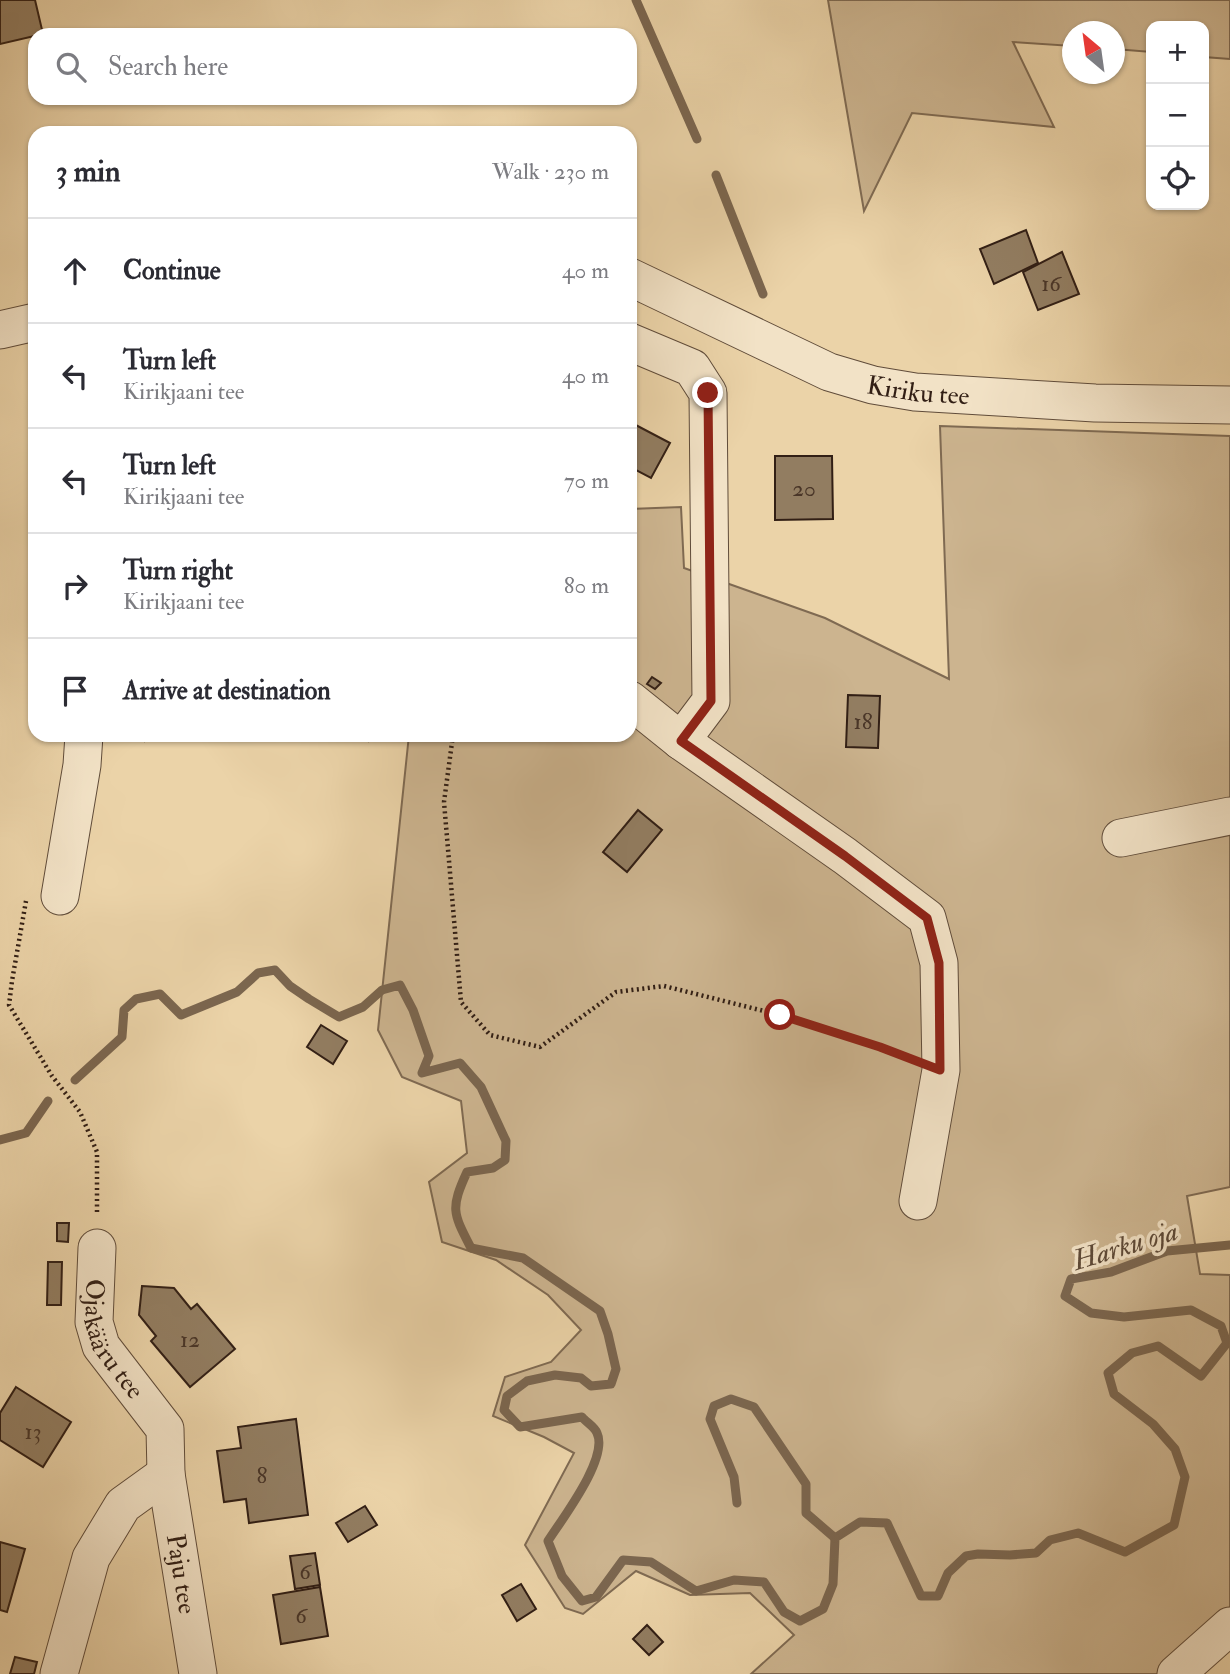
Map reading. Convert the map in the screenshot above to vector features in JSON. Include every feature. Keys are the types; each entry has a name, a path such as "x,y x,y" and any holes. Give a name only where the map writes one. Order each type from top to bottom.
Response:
{"street":[{"name":"Kiriku tee","path":"637,279 829,372 873,385 915,392 1095,403 1230,405"},
{"path":"0,330 28,324"},
{"path":"637,345 692,368 708,393 711,701 681,741"},
{"path":"637,706 681,741 845,856 927,918 939,963 940,1070 918,1201"},
{"path":"60,896 84,742"},
{"path":"1121,838 1230,816"},
{"name":"Ojakääru tee","path":"97,1248 94,1322 101,1346 165,1429 166,1474"},
{"path":"60,1674 91,1558 123,1505 166,1474"},
{"name":"Paju tee","path":"166,1474 198,1674"},
{"path":"1176,1674 1230,1626"}],"path":[{"path":"452,742 444,802 461,1002 490,1035 540,1046 616,992 664,986 780,1015 880,1047 940,1070"},
{"name":"Ojakääru tee","path":"12,981 9,1005 52,1076 80,1112 97,1152 97,1248"}],"shaded area":[{"path":"828,0 1230,0 1230,59 1209,57 1209,21 1146,21 1146,52 1125,50 1125,21 1062,21 1062,45 1013,42 1054,127 912,113 864,211"},
{"path":"940,426 1230,436 1230,1187 1187,1196 1200,1274 1230,1275 1230,1607 1168,1674 751,1674 794,1635 750,1593 690,1595 636,1571 583,1614 565,1608 525,1545 574,1453 493,1416 505,1377 551,1362 581,1330 548,1295 496,1260 442,1242 429,1182 467,1153 461,1101 402,1077 378,1030 408,742 637,742 637,509 681,507 684,568 825,618 949,679"}],"building":[{"path":"0,0 35,0 42,28 28,28 28,37 0,44"},
{"path":"1026,230 1038,263 994,284 980,249"},
{"path":"1062,252 1079,294 1038,310 1023,272"},
{"path":"637,426 670,443 651,478 637,471"},
{"path":"775,456 832,456 833,519 775,520"},
{"path":"652,677 661,683 655,689 647,684"},
{"path":"848,695 880,696 878,748 846,747"},
{"path":"638,810 662,830 627,872 603,852"},
{"path":"321,1025 347,1041 333,1064 307,1047"},
{"path":"57,1223 69,1223 68,1242 57,1241"},
{"path":"48,1262 62,1262 61,1305 47,1305"},
{"path":"142,1286 174,1288 191,1309 197,1304 235,1349 190,1387 151,1341 156,1336 139,1315"},
{"path":"16,1387 71,1422 43,1467 0,1440 0,1413"},
{"path":"296,1419 308,1515 249,1523 246,1499 224,1502 217,1451 241,1448 238,1427"},
{"path":"365,1506 377,1525 348,1542 336,1523"},
{"path":"0,1542 25,1549 7,1612 0,1610"},
{"path":"315,1553 320,1585 295,1589 290,1556"},
{"path":"521,1584 536,1609 517,1621 502,1595"},
{"path":"320,1587 328,1636 281,1644 273,1595"},
{"path":"647,1625 663,1642 649,1655 633,1639"},
{"path":"15,1657 37,1662 34,1674 10,1674"}],"waterway":[{"path":"636,0 697,139"},
{"path":"716,175 763,294"},
{"name":"Harku oja","path":"75,1080 122,1037 124,1010 136,999 160,994 181,1015 237,992 258,973 275,970 290,986 339,1017 363,1007 382,990 400,985 413,1010 429,1056 422,1073 460,1063 481,1087 506,1141 505,1160 493,1168 467,1172 458,1195 457,1218 471,1248 523,1258 600,1311 608,1334 616,1369 611,1384 591,1386 581,1378 555,1375 527,1381 507,1396 504,1410 520,1427 582,1417 597,1433 599,1444 590,1472 573,1504 548,1541 562,1576 582,1601 596,1597 623,1560 651,1562 696,1591 734,1580 764,1582 784,1612 800,1621 823,1609 833,1584 835,1538 860,1522 887,1523 921,1596 938,1596 948,1573 966,1556 1036,1553 1050,1540 1078,1533 1125,1552 1174,1525 1185,1477 1175,1449 1153,1424 1114,1394 1108,1373 1132,1353 1158,1346 1201,1376 1227,1343 1221,1326 1191,1310 1124,1317 1091,1313 1065,1296 1071,1279 1111,1272 1167,1251 1230,1245"},
{"name":"Harku oja","path":"0,1140 26,1133 48,1101"},
{"name":"Harku oja","path":"737,1503 734,1477 710,1419 714,1406 731,1399 754,1407 806,1484 806,1513 835,1538"}],"route":[{"path":"708,393 711,701 681,741 845,856 927,918 939,963 940,1070 880,1047 780,1015"}]}
